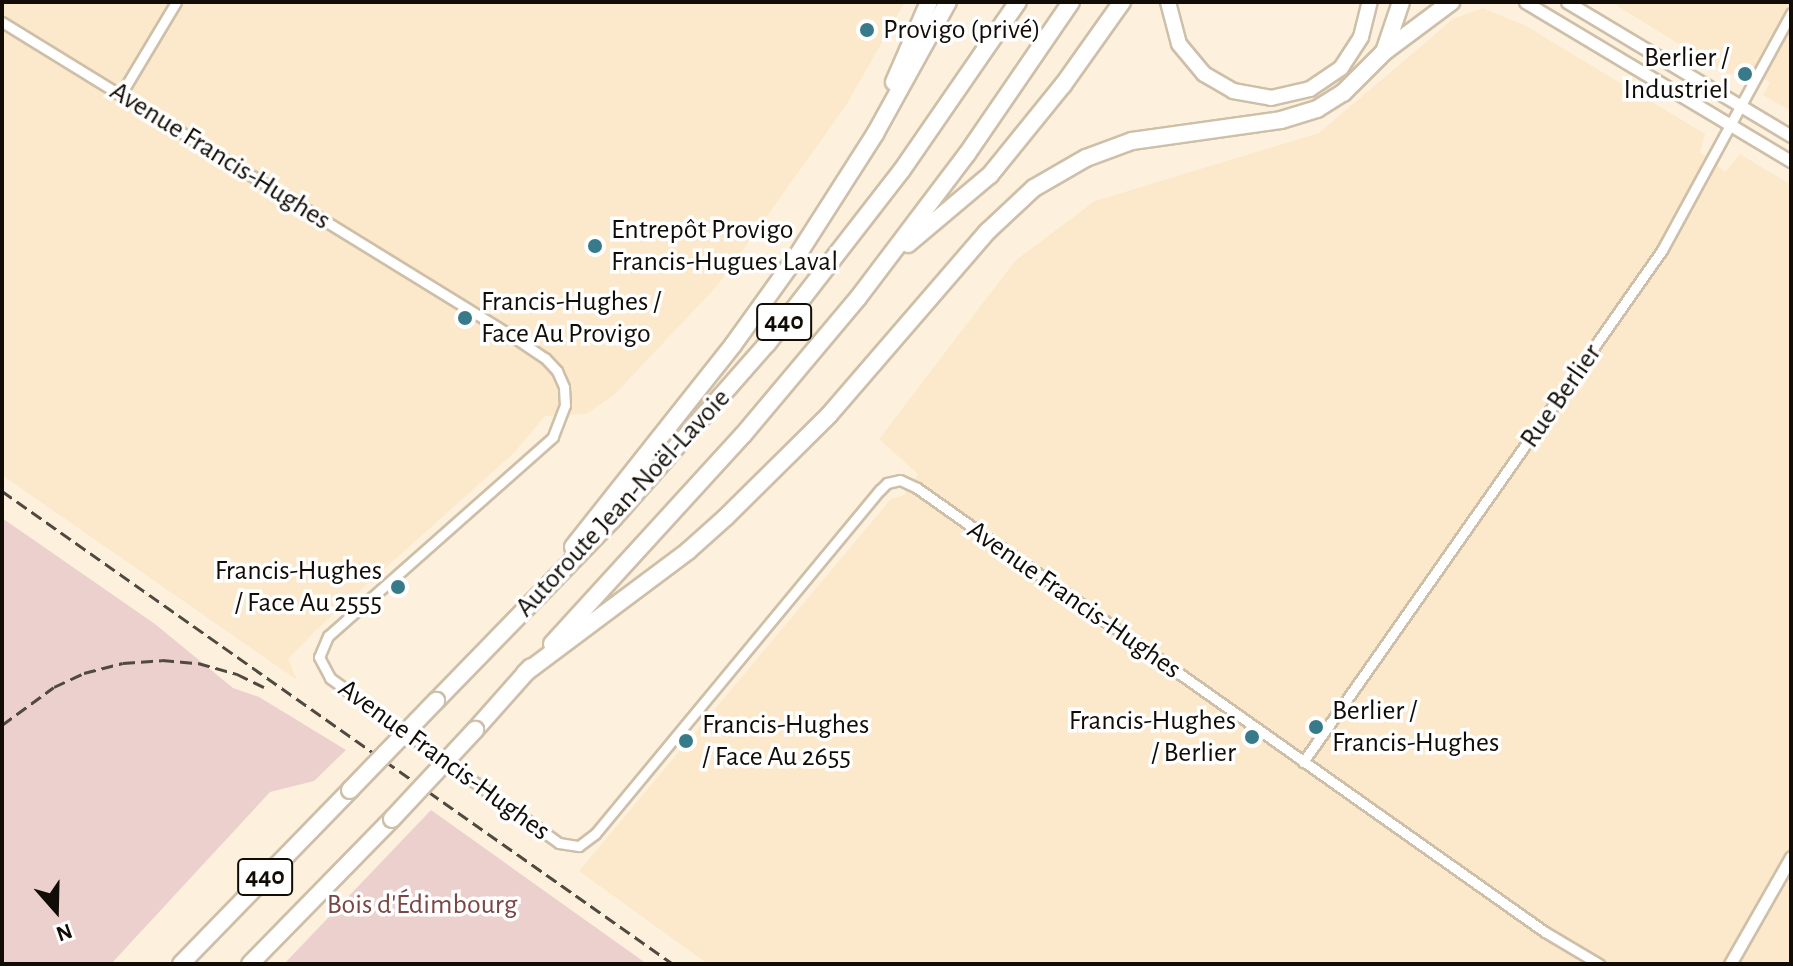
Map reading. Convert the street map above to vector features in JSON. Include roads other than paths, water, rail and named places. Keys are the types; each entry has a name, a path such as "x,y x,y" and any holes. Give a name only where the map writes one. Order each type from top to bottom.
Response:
{"highway":[{"path":"866,150 929,2"},
{"path":"518,617 744,330 866,150 948,2"},
{"name":"Autoroute Jean-Noël-Lavoie","path":"181,964 632,498 767,344 919,147 1018,2"},
{"name":"Autoroute Jean-Noël-Lavoie","path":"250,964 475,730 743,435 883,266 967,154 1071,2"},
{"path":"883,266 990,175 1063,85 1122,2"},
{"path":"1384,52 1401,2"},
{"path":"525,673 688,551 749,496 849,392 988,231 1034,188 1086,158 1132,141 1308,113 1351,87 1384,52 1451,2"}],"main road":[{"path":"1168,2 1179,44 1204,74 1233,91 1271,98 1310,89 1341,68 1361,37 1370,2"}],"street":[{"path":"121,94 176,2"},
{"path":"1525,2 1791,161"},
{"path":"1567,2 1791,136"},
{"name":"Rue Berlier","path":"1303,762 1657,258 1732,126 1791,13"},
{"name":"Avenue Francis-Hughes","path":"2,22 528,346 557,371 564,387 565,405 553,437 325,639 319,657 330,678 559,843 579,846 595,834 880,490 895,480 917,488 1545,932 1599,964"},
{"path":"1730,964 1791,857"}],"railway":[{"path":"2,491 673,964"},
{"path":"2,725 54,687 84,673 123,663 162,660 198,663 237,674 264,687"}],"place":[{"name":"Provigo (privé)","path":"867,30"},
{"name":"Berlier / Industriel","path":"1745,74"},
{"name":"Entrepôt Provigo Francis-Hugues Laval","path":"595,246"},
{"name":"Francis-Hughes / Face Au Provigo","path":"465,318"},
{"name":"Francis-Hughes / Face Au 2555","path":"398,587"},
{"name":"Berlier / Francis-Hughes","path":"1316,727"},
{"name":"Francis-Hughes / Berlier","path":"1252,737"},
{"name":"Francis-Hughes / Face Au 2655","path":"686,741"}],"park label":[{"name":"Bois d'Édimbourg","path":"422,905"}]}
